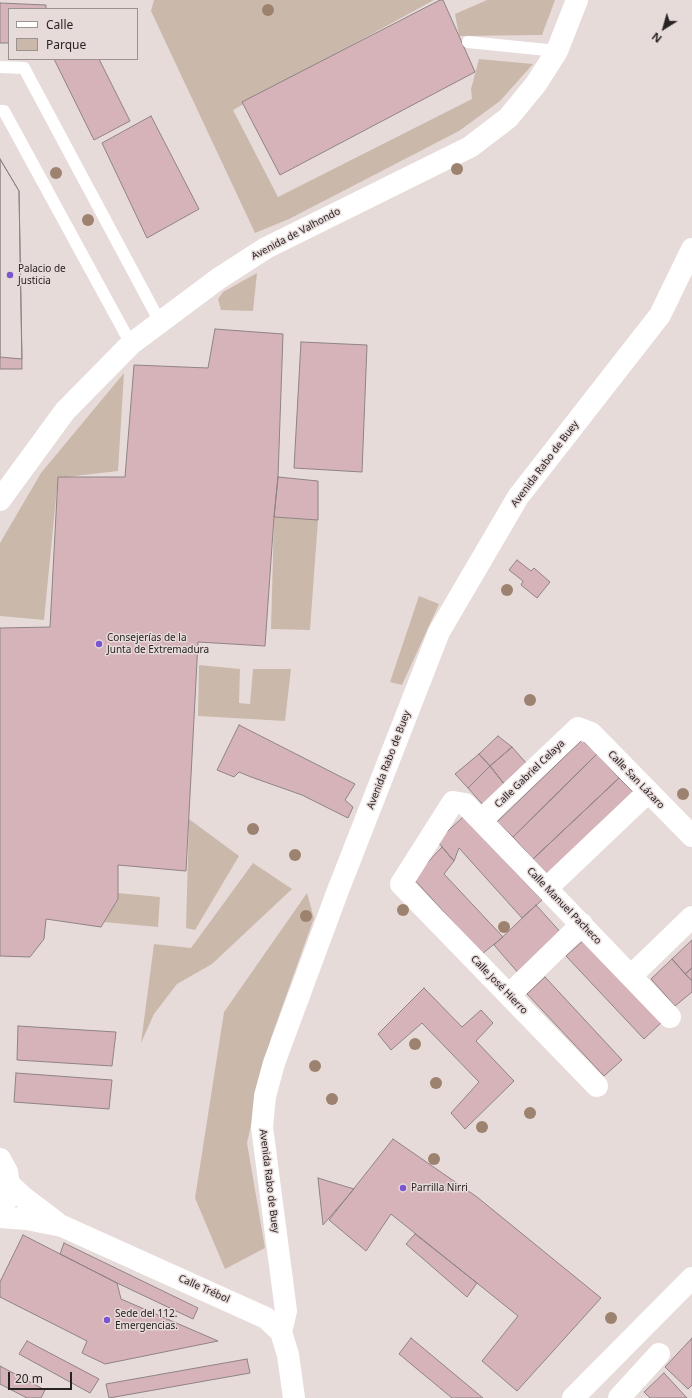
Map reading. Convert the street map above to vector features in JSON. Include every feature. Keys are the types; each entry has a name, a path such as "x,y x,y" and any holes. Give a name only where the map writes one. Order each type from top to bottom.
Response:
{"street":[{"name":"Avenida de Valhondo","path":"0,500 65,411 131,344 160,322 218,279 266,248 470,147 508,118 536,84 557,51 577,0"},
{"name":"Avenida Rabo de Buey","path":"281,1332 286,1311 262,1127 265,1096 274,1063 334,900 439,632 518,496 660,316 692,249"},
{"name":"Calle San Lázaro","path":"578,728 591,733 692,836"},
{"name":"Calle Gabriel Celaya","path":"481,820 578,728"},
{"path":"547,888 648,792"},
{"name":"Calle Manuel Pacheco","path":"401,884 453,802 465,804 670,1017"},
{"name":"Calle José Hierro","path":"401,884 597,1086"},
{"path":"631,976 692,917"},
{"path":"509,995 582,924"},
{"path":"0,1159 7,1172 9,1184 8,1196 4,1207 0,1212"},
{"name":"Calle Trébol","path":"9,1184 23,1197 62,1226 266,1318 281,1332"},
{"name":"Calle Trébol","path":"0,1217 27,1219 62,1226"},
{"path":"572,1398 692,1278"},
{"path":"281,1332 288,1355 294,1398"},
{"path":"619,1398 659,1354"},
{"path":"590,1379 610,1398"}],"lane":[{"path":"468,42 557,51"},
{"path":"0,67 24,68 160,322"},
{"path":"0,111 4,111 131,344"}],"green space":[{"path":"154,0 434,0 233,110 278,197 472,99 471,89 479,59 533,64 500,101 459,131 289,219 255,233 151,11"},
{"path":"487,0 555,0 542,35 459,36 455,14"},
{"path":"257,273 253,311 221,310 218,299 223,292"},
{"path":"124,373 118,471 58,478 44,620 0,616 0,543 41,473"},
{"path":"274,517 318,520 310,630 271,629"},
{"path":"419,596 439,604 402,685 390,682"},
{"path":"199,665 240,669 239,703 250,704 253,669 291,669 285,721 198,716"},
{"path":"189,819 239,856 195,930 186,928"},
{"path":"253,863 292,889 212,964 177,984 154,1014 141,1043 154,944 191,948"},
{"path":"118,893 160,897 158,927 103,922 118,899"},
{"path":"307,893 314,918 271,1038 247,1143 265,1248 225,1269 195,1198 224,1012"}],"building":[{"path":"440,0 443,0 475,72 280,175 242,102"},
{"path":"0,3 46,5 46,8 8,8 8,43 0,43"},
{"path":"54,60 100,60 130,121 94,140"},
{"path":"151,116 199,209 147,238 102,143"},
{"name":"Palacio de Justicia","path":"0,159 19,191 22,369 0,369"},
{"name":"Palacio de Justicia","path":"0,159 19,191 22,359 0,357"},
{"name":"Consejerías de la Junta de Extremadura","path":"215,329 283,334 278,477 265,646 198,642 186,871 118,865 118,899 101,927 46,919 44,939 30,957 0,956 0,628 50,627 58,477 125,477 134,365 208,368"},
{"path":"301,342 367,345 362,472 294,468"},
{"path":"278,477 318,481 318,520 274,517"},
{"path":"517,560 531,571 534,568 550,582 537,598 521,585 523,581 509,570"},
{"path":"239,725 355,784 345,800 353,807 348,818 302,795 239,772 234,777 217,770"},
{"path":"498,736 512,747 490,766 479,754"},
{"path":"582,740 597,754 513,837 497,822"},
{"path":"512,747 527,764 505,785 490,766"},
{"path":"479,754 490,766 468,788 455,774"},
{"path":"597,754 619,778 533,859 513,837"},
{"path":"490,766 505,785 483,805 468,788"},
{"path":"619,778 636,795 550,877 533,859"},
{"path":"463,817 542,900 522,918 459,848 454,861 437,841"},
{"path":"442,847 454,861 444,874 503,937 482,954 413,878"},
{"path":"536,905 563,935 520,975 494,945"},
{"path":"584,940 663,1021 644,1039 566,956"},
{"path":"692,940 692,968 685,974 672,959"},
{"path":"672,959 692,981 692,992 675,1006 651,979"},
{"path":"692,968 692,981 685,974"},
{"path":"545,977 622,1060 604,1076 527,994"},
{"path":"424,988 462,1027 481,1010 493,1023 476,1041 514,1081 465,1129 451,1113 479,1082 422,1023 391,1050 378,1034"},
{"path":"18,1026 116,1032 112,1066 17,1060"},
{"path":"16,1073 112,1080 109,1109 14,1102"},
{"path":"393,1139 477,1197 601,1298 517,1391 482,1361 518,1316 391,1214 366,1251 329,1220"},
{"path":"318,1178 354,1189 323,1225"},
{"path":"415,1234 477,1283 467,1297 406,1244"},
{"name":"Sede del 112. Emergencias.","path":"23,1235 117,1283 121,1299 218,1341 105,1364 82,1353 87,1341 0,1297 0,1282"},
{"path":"64,1243 198,1308 193,1319 60,1254"},
{"path":"411,1338 483,1398 452,1398 399,1354"},
{"path":"692,1338 692,1385 688,1389 665,1367"},
{"path":"27,1341 99,1379 90,1393 19,1354"},
{"path":"247,1359 250,1373 109,1398 106,1384"},
{"path":"0,1366 45,1390 41,1398 27,1398 0,1384"},
{"path":"664,1373 687,1398 650,1398 644,1392"}],"place":[{"name":"Palacio de Justicia","path":"10,275"},
{"name":"Consejerías de la Junta de Extremadura","path":"99,644"},
{"name":"Parrilla Nirri","path":"403,1188"},
{"name":"Sede del 112. Emergencias.","path":"107,1320"}]}
